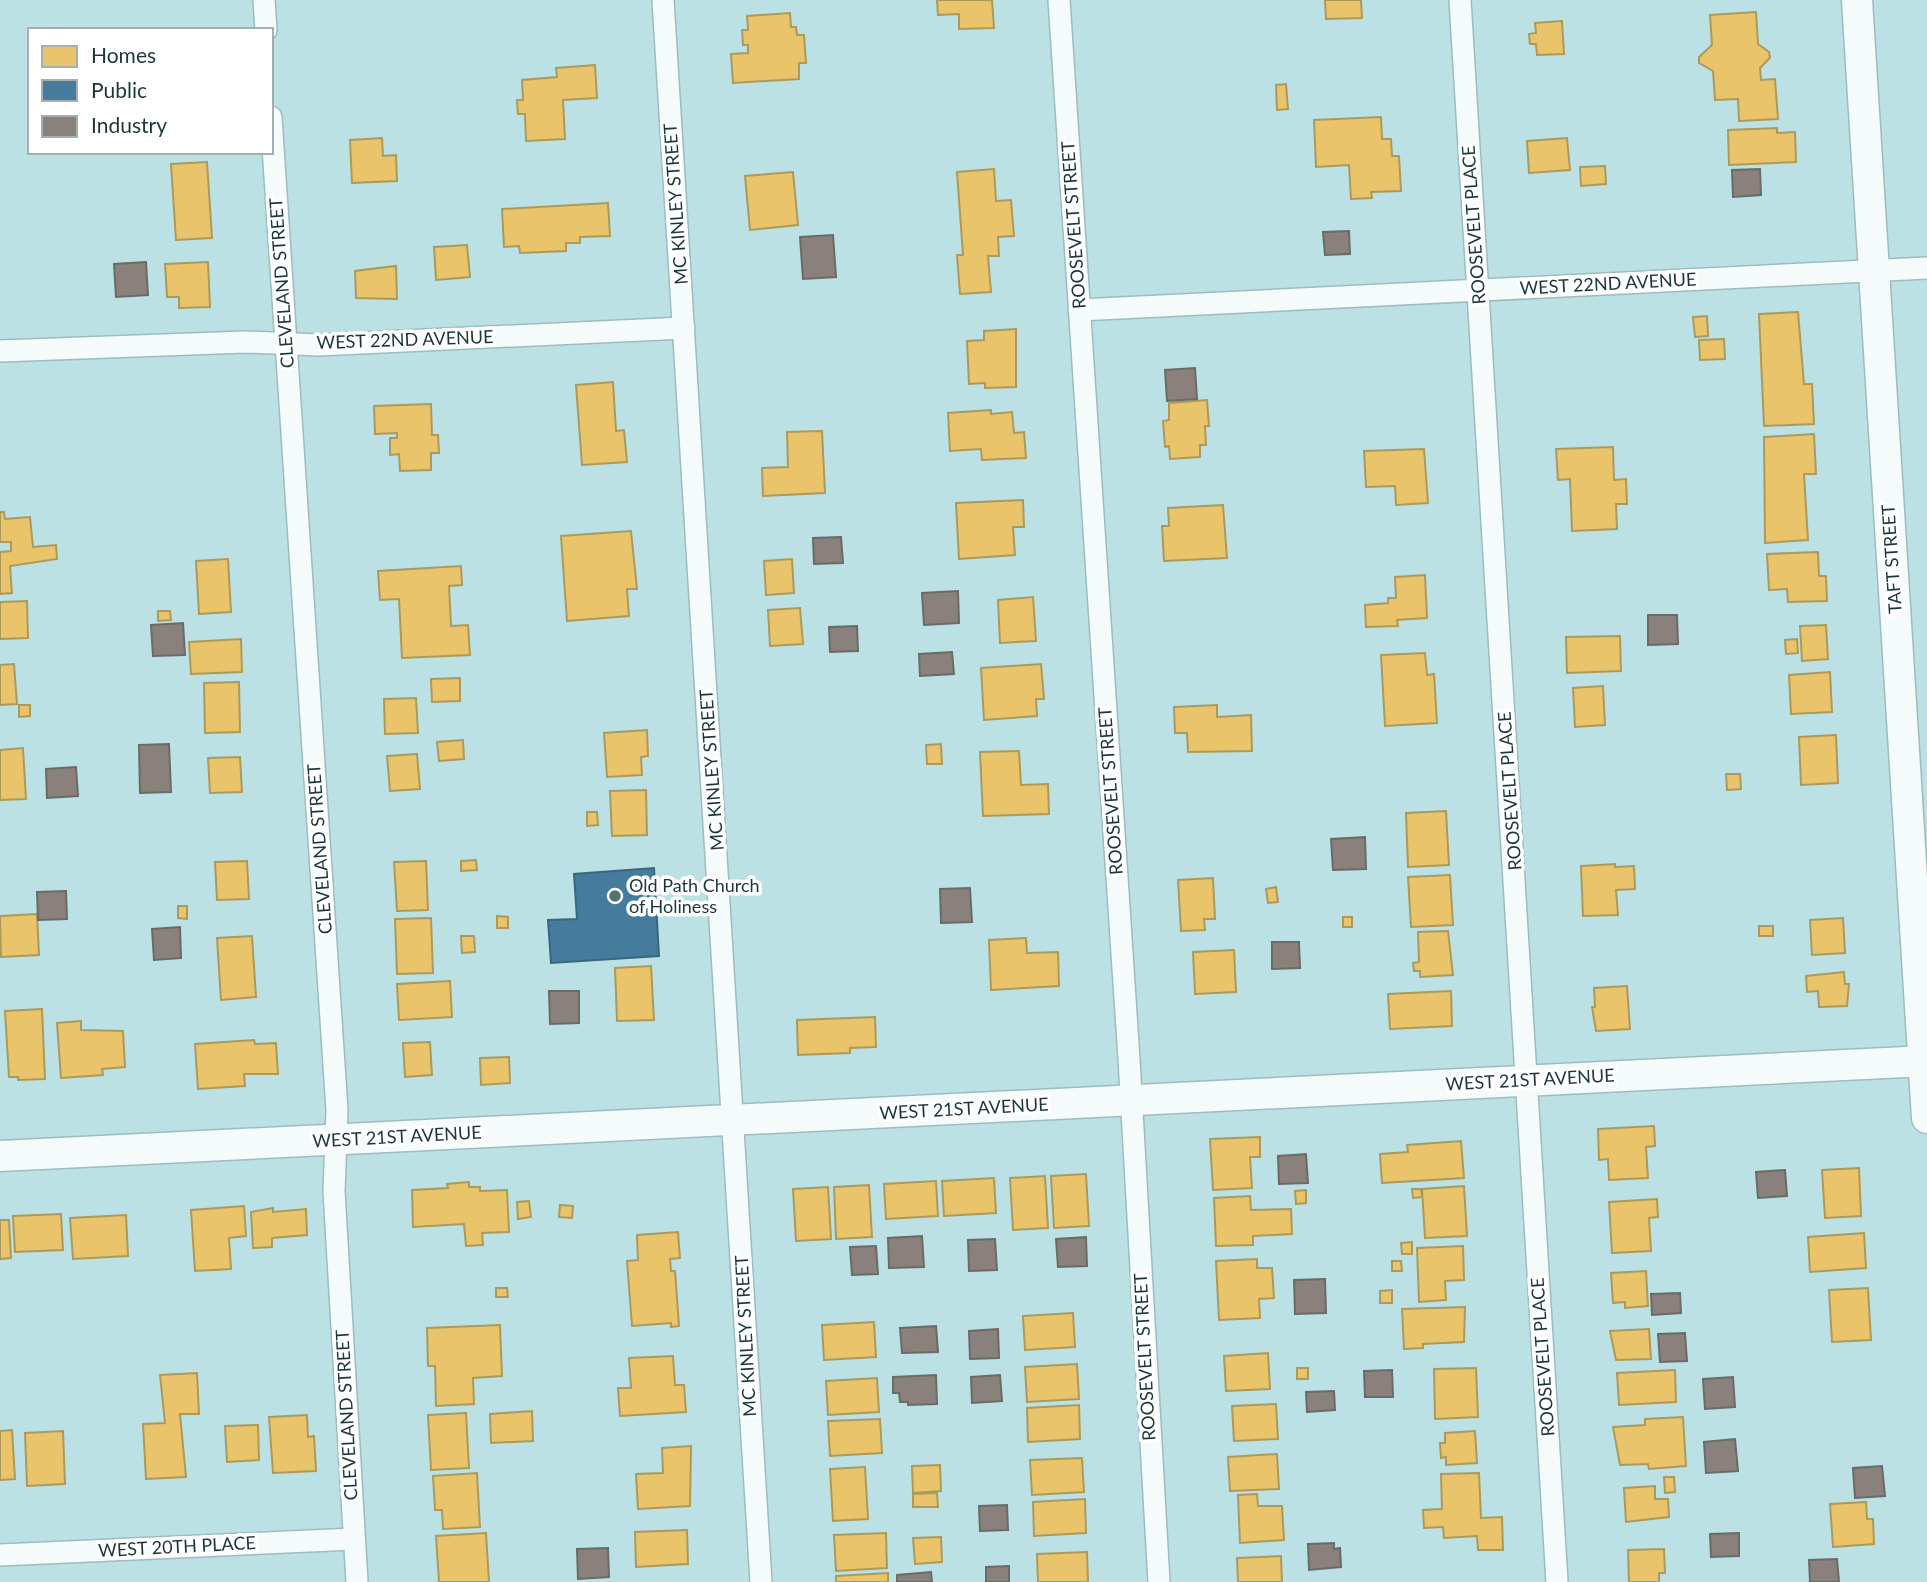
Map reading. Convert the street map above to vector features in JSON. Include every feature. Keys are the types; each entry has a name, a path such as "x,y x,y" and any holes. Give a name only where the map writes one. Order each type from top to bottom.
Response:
{"street":[{"path":"264,0 266,28"},
{"name":"MC KINLEY STREET","path":"663,0 761,1582"},
{"name":"ROOSEVELT STREET","path":"1059,0 1159,1582"},
{"name":"ROOSEVELT PLACE","path":"1460,0 1557,1582"},
{"name":"TAFT STREET","path":"1857,0 1927,1118"},
{"name":"CLEVELAND STREET","path":"273,147 337,1110 334,1191 357,1582"},
{"name":"WEST 22ND AVENUE","path":"1079,310 1927,268"},
{"name":"WEST 22ND AVENUE","path":"0,351 286,344 684,328"},
{"name":"WEST 21ST AVENUE","path":"0,1156 1925,1061"},
{"name":"WEST 20TH PLACE","path":"0,1555 354,1539"}],"building: Homes":[{"path":"937,0 992,0 994,28 959,29 959,14 938,15"},
{"path":"1325,0 1361,0 1362,18 1326,19"},
{"path":"1756,12 1758,44 1769,52 1770,58 1760,68 1761,80 1775,79 1778,119 1739,121 1738,99 1715,100 1713,71 1699,63 1699,57 1712,45 1710,15"},
{"path":"790,13 791,27 796,27 797,35 804,35 806,63 799,63 799,79 733,83 731,54 748,53 748,45 743,45 742,30 748,30 747,16"},
{"path":"1562,21 1564,54 1537,55 1536,44 1530,44 1529,34 1536,33 1535,23"},
{"path":"595,65 597,98 563,100 565,139 526,141 525,114 518,114 517,100 523,100 522,80 557,77 556,68"},
{"path":"1286,84 1288,109 1277,110 1276,85"},
{"path":"1381,117 1382,139 1391,139 1392,156 1399,156 1401,191 1371,192 1372,198 1351,199 1349,165 1316,167 1314,120"},
{"path":"1777,128 1777,133 1795,132 1796,162 1729,165 1728,130"},
{"path":"382,138 383,156 396,155 397,181 352,183 350,140"},
{"path":"1567,138 1570,170 1529,173 1527,141"},
{"path":"207,162 212,238 176,240 171,164"},
{"path":"1605,166 1606,184 1581,186 1580,167"},
{"path":"994,169 996,201 1011,200 1014,236 998,237 999,256 988,256 991,292 960,294 957,255 963,255 957,172"},
{"path":"793,172 798,225 750,230 745,176"},
{"path":"608,203 610,236 580,237 580,243 566,243 566,251 520,253 519,246 504,247 502,209"},
{"path":"467,245 470,277 436,280 434,247"},
{"path":"208,262 210,307 179,308 179,297 167,297 165,264"},
{"path":"396,266 397,299 356,298 355,271"},
{"path":"1798,312 1804,384 1812,384 1814,424 1764,426 1759,314"},
{"path":"1707,316 1708,336 1695,337 1693,317"},
{"path":"1016,329 1016,387 985,388 985,383 969,384 967,341 984,340 984,331"},
{"path":"1724,339 1725,359 1700,360 1699,340"},
{"path":"613,382 616,431 624,430 627,462 582,465 576,385"},
{"path":"1207,400 1209,426 1205,426 1206,445 1200,445 1200,457 1170,459 1169,446 1165,447 1163,421 1169,420 1169,403"},
{"path":"431,404 432,435 438,435 439,453 431,453 431,470 400,471 399,454 390,455 390,438 397,438 397,433 375,434 374,406"},
{"path":"991,410 991,414 1012,412 1014,433 1024,432 1026,458 982,460 981,449 950,451 948,413"},
{"path":"822,431 825,493 763,496 762,468 788,467 787,432"},
{"path":"1814,434 1816,474 1804,474 1808,540 1765,543 1764,437"},
{"path":"1613,447 1614,480 1626,479 1627,504 1616,504 1617,529 1572,531 1570,479 1558,480 1556,449"},
{"path":"1424,449 1428,503 1396,505 1395,486 1366,487 1364,451"},
{"path":"1023,500 1024,527 1013,527 1015,555 959,559 956,503"},
{"path":"1223,505 1227,558 1164,561 1162,526 1169,526 1168,508"},
{"path":"0,512 4,512 5,519 30,517 33,547 56,545 57,559 10,566 12,593 0,594 0,552 11,551 11,542 0,542"},
{"path":"631,531 637,589 627,589 629,616 567,621 561,536"},
{"path":"1818,552 1819,576 1826,576 1827,601 1788,602 1787,589 1769,590 1767,554"},
{"path":"228,559 231,612 199,614 196,561"},
{"path":"792,559 794,593 766,595 764,561"},
{"path":"461,566 462,585 449,586 451,626 468,625 470,655 402,658 399,599 380,600 378,571"},
{"path":"1425,575 1427,618 1397,620 1398,626 1366,627 1365,605 1388,603 1388,598 1396,598 1395,577"},
{"path":"1033,597 1036,641 1000,643 998,600"},
{"path":"27,601 28,638 0,639 0,602"},
{"path":"800,608 803,644 770,646 768,610"},
{"path":"158,611 170,611 171,620 158,621"},
{"path":"1826,625 1828,659 1802,661 1800,626"},
{"path":"1620,636 1621,671 1567,673 1566,637"},
{"path":"241,639 242,672 191,674 189,642"},
{"path":"1797,639 1798,653 1786,654 1785,640"},
{"path":"1425,653 1427,675 1434,674 1437,723 1385,726 1381,655"},
{"path":"14,664 17,704 0,705 0,665"},
{"path":"1041,664 1044,699 1036,699 1037,716 984,720 981,668"},
{"path":"1830,672 1832,712 1791,714 1789,675"},
{"path":"460,678 460,701 432,702 431,679"},
{"path":"239,682 240,732 205,733 204,683"},
{"path":"1603,686 1605,725 1575,727 1573,688"},
{"path":"416,698 418,733 385,734 384,699"},
{"path":"19,705 30,705 30,716 19,717"},
{"path":"1217,705 1217,717 1251,715 1252,751 1188,752 1187,733 1175,733 1174,707"},
{"path":"647,730 648,756 641,757 642,775 607,777 604,733"},
{"path":"1836,735 1838,783 1801,785 1799,737"},
{"path":"463,740 464,759 439,761 437,742"},
{"path":"941,744 942,764 927,764 926,745"},
{"path":"23,748 26,799 0,800 0,750"},
{"path":"1019,751 1021,785 1048,784 1049,814 983,816 980,752"},
{"path":"417,754 420,789 390,791 387,756"},
{"path":"240,757 242,792 210,793 208,758"},
{"path":"1726,774 1740,774 1741,789 1727,790"},
{"path":"646,790 647,835 612,836 610,791"},
{"path":"1446,811 1449,865 1408,867 1406,813"},
{"path":"587,812 597,812 598,825 587,826"},
{"path":"476,860 477,870 461,871 461,861"},
{"path":"247,861 249,899 217,900 215,862"},
{"path":"426,861 428,910 397,911 394,862"},
{"path":"1615,864 1615,867 1634,866 1635,889 1616,890 1618,915 1583,916 1581,866"},
{"path":"1450,875 1453,925 1411,927 1408,877"},
{"path":"1213,878 1215,919 1204,919 1205,930 1181,931 1178,880"},
{"path":"1276,887 1278,902 1268,903 1266,889"},
{"path":"178,906 187,906 187,919 178,918"},
{"path":"37,914 39,955 1,957 0,916"},
{"path":"497,916 508,917 508,928 497,928"},
{"path":"1343,917 1352,917 1352,927 1343,927"},
{"path":"431,918 433,973 397,974 395,919"},
{"path":"1843,918 1845,953 1812,955 1810,920"},
{"path":"1759,926 1773,926 1773,936 1759,936"},
{"path":"1448,931 1453,975 1420,977 1420,971 1414,971 1413,963 1419,962 1418,932"},
{"path":"252,936 256,997 221,1000 217,938"},
{"path":"461,936 474,936 475,952 462,953"},
{"path":"1026,938 1027,953 1058,952 1059,986 991,990 989,940"},
{"path":"1234,950 1236,992 1195,994 1193,952"},
{"path":"651,966 654,1020 617,1021 615,968"},
{"path":"1844,972 1845,984 1849,984 1847,1006 1819,1007 1818,991 1807,992 1806,976"},
{"path":"450,981 452,1017 399,1020 397,984"},
{"path":"1627,986 1630,1029 1596,1031 1592,1007 1595,1007 1594,988"},
{"path":"1451,991 1452,1026 1390,1029 1388,994"},
{"path":"42,1009 45,1079 18,1080 18,1077 9,1077 5,1011"},
{"path":"875,1017 876,1047 850,1048 850,1053 798,1055 797,1020"},
{"path":"81,1021 81,1030 123,1031 125,1067 102,1069 103,1075 61,1078 57,1023"},
{"path":"254,1040 255,1044 276,1043 278,1074 244,1074 245,1086 198,1089 195,1044"},
{"path":"430,1042 432,1075 405,1077 403,1043"},
{"path":"509,1057 510,1083 481,1085 480,1058"},
{"path":"1654,1126 1655,1146 1646,1147 1648,1178 1609,1180 1608,1159 1599,1160 1598,1129"},
{"path":"1260,1137 1260,1157 1250,1157 1252,1188 1213,1190 1210,1139"},
{"path":"1461,1141 1464,1178 1382,1183 1380,1154 1408,1152 1407,1145"},
{"path":"1859,1168 1861,1216 1825,1218 1822,1170"},
{"path":"1086,1174 1089,1226 1054,1228 1051,1176"},
{"path":"1045,1176 1048,1228 1013,1230 1010,1178"},
{"path":"994,1178 996,1213 944,1216 942,1181"},
{"path":"936,1181 938,1216 886,1219 884,1184"},
{"path":"469,1182 469,1187 480,1187 480,1191 507,1190 509,1232 482,1233 483,1245 466,1246 464,1224 413,1227 412,1190 448,1188 447,1184"},
{"path":"869,1185 872,1237 836,1239 834,1187"},
{"path":"1464,1186 1467,1236 1425,1238 1422,1189"},
{"path":"828,1187 831,1239 796,1241 793,1189"},
{"path":"1412,1189 1421,1189 1422,1197 1413,1198"},
{"path":"1306,1190 1306,1203 1296,1204 1295,1191"},
{"path":"1250,1196 1251,1210 1291,1209 1292,1234 1253,1236 1253,1245 1216,1246 1214,1198"},
{"path":"1657,1199 1658,1217 1649,1218 1651,1251 1612,1253 1609,1202"},
{"path":"529,1201 531,1217 518,1219 517,1202"},
{"path":"560,1205 573,1206 572,1218 559,1217"},
{"path":"244,1206 246,1236 229,1238 231,1269 195,1271 191,1210"},
{"path":"273,1208 273,1212 306,1209 307,1235 272,1238 272,1247 253,1248 251,1212"},
{"path":"61,1214 63,1250 15,1252 13,1216"},
{"path":"126,1215 128,1256 73,1259 70,1218"},
{"path":"0,1220 9,1220 11,1258 0,1259"},
{"path":"678,1232 680,1258 670,1259 671,1271 675,1271 679,1326 671,1327 671,1323 632,1326 627,1261 638,1260 637,1235"},
{"path":"1864,1233 1866,1268 1810,1272 1808,1237"},
{"path":"1412,1242 1412,1254 1402,1254 1401,1243"},
{"path":"1463,1246 1464,1280 1445,1281 1446,1300 1419,1302 1417,1248"},
{"path":"1257,1259 1257,1268 1272,1268 1274,1298 1259,1299 1260,1318 1219,1320 1216,1261"},
{"path":"1392,1261 1401,1261 1402,1271 1392,1271"},
{"path":"1646,1271 1648,1306 1625,1308 1625,1302 1613,1303 1611,1273"},
{"path":"496,1288 507,1288 508,1297 496,1297"},
{"path":"1868,1288 1871,1340 1832,1342 1829,1290"},
{"path":"1392,1290 1392,1303 1380,1303 1380,1291"},
{"path":"1465,1307 1464,1342 1423,1344 1423,1348 1404,1349 1402,1309"},
{"path":"1073,1313 1075,1347 1025,1350 1023,1316"},
{"path":"874,1322 876,1357 824,1360 822,1325"},
{"path":"500,1325 502,1376 473,1378 474,1404 436,1406 435,1366 428,1366 427,1328"},
{"path":"1649,1329 1651,1359 1616,1360 1610,1331"},
{"path":"1268,1353 1270,1389 1226,1391 1224,1356"},
{"path":"673,1356 675,1385 684,1385 686,1412 620,1416 618,1388 631,1388 629,1358"},
{"path":"1077,1364 1079,1399 1027,1402 1025,1367"},
{"path":"1297,1368 1308,1368 1308,1379 1297,1379"},
{"path":"1476,1368 1478,1417 1435,1419 1434,1369"},
{"path":"1675,1370 1676,1402 1619,1405 1617,1373"},
{"path":"197,1373 199,1414 180,1414 186,1477 146,1479 143,1424 165,1423 160,1375"},
{"path":"877,1378 879,1412 828,1415 826,1381"},
{"path":"1276,1404 1278,1439 1234,1441 1232,1406"},
{"path":"1079,1405 1080,1439 1028,1442 1027,1408"},
{"path":"532,1411 533,1441 491,1443 490,1414"},
{"path":"466,1413 469,1468 431,1470 428,1415"},
{"path":"307,1415 308,1437 314,1436 316,1471 273,1473 269,1417"},
{"path":"1683,1417 1686,1466 1649,1469 1648,1464 1620,1465 1613,1427 1645,1425 1645,1419"},
{"path":"880,1419 882,1453 830,1456 828,1421"},
{"path":"258,1425 259,1460 227,1462 225,1426"},
{"path":"12,1430 15,1479 0,1480 0,1431"},
{"path":"63,1431 65,1484 27,1486 25,1433"},
{"path":"1475,1431 1477,1463 1446,1465 1446,1457 1441,1458 1440,1443 1445,1443 1445,1433"},
{"path":"691,1446 690,1506 638,1509 636,1474 663,1473 662,1448"},
{"path":"1277,1454 1279,1489 1230,1491 1228,1457"},
{"path":"1082,1458 1084,1492 1032,1495 1030,1460"},
{"path":"940,1465 941,1491 913,1493 912,1466"},
{"path":"865,1467 868,1519 833,1521 830,1469"},
{"path":"477,1473 480,1527 443,1529 442,1510 435,1510 433,1476"},
{"path":"1479,1473 1481,1518 1502,1517 1503,1550 1478,1550 1477,1536 1444,1538 1443,1527 1424,1528 1423,1510 1442,1509 1441,1474"},
{"path":"1664,1477 1674,1477 1675,1492 1665,1493"},
{"path":"1655,1486 1655,1499 1668,1499 1669,1517 1626,1522 1624,1488"},
{"path":"937,1493 938,1507 913,1507 913,1494"},
{"path":"1257,1494 1258,1506 1282,1506 1284,1540 1240,1543 1238,1495"},
{"path":"1085,1499 1086,1533 1034,1536 1033,1502"},
{"path":"1866,1502 1867,1519 1873,1519 1874,1544 1833,1547 1830,1504"},
{"path":"687,1530 688,1564 636,1567 635,1532"},
{"path":"486,1533 489,1582 439,1582 436,1536"},
{"path":"886,1533 887,1568 836,1571 834,1535"},
{"path":"941,1537 942,1562 915,1564 913,1538"},
{"path":"1664,1549 1665,1573 1659,1573 1659,1582 1629,1582 1628,1550"},
{"path":"1087,1552 1088,1582 1038,1582 1037,1554"},
{"path":"1281,1556 1282,1582 1238,1582 1237,1558"},
{"path":"888,1573 888,1582 836,1582 836,1576"}],"building: Public":[{"name":"Old Path Church of Holiness","path":"654,868 659,956 551,963 548,920 577,919 574,874"}],"building: Industry":[{"path":"1760,169 1761,195 1733,197 1732,170"},
{"path":"1349,231 1350,254 1325,255 1323,232"},
{"path":"833,235 836,277 803,279 800,237"},
{"path":"146,262 148,295 116,297 114,264"},
{"path":"1195,368 1197,399 1167,401 1165,370"},
{"path":"841,537 843,563 814,564 813,538"},
{"path":"958,591 959,623 924,625 922,593"},
{"path":"1648,615 1677,615 1678,644 1648,645"},
{"path":"183,623 185,655 153,656 151,625"},
{"path":"857,626 858,651 830,652 829,627"},
{"path":"952,652 954,674 920,676 919,654"},
{"path":"169,744 171,792 140,793 139,745"},
{"path":"76,767 78,796 47,798 46,769"},
{"path":"1365,837 1366,869 1333,870 1331,839"},
{"path":"970,888 972,922 941,923 940,889"},
{"path":"66,891 67,919 38,920 37,892"},
{"path":"180,927 181,958 154,960 152,929"},
{"path":"1272,942 1299,942 1300,968 1272,969"},
{"path":"549,991 579,991 579,1023 550,1024"},
{"path":"1306,1154 1308,1183 1279,1184 1278,1156"},
{"path":"1785,1170 1787,1196 1758,1198 1756,1172"},
{"path":"922,1236 924,1267 889,1268 888,1238"},
{"path":"1086,1237 1087,1266 1058,1267 1056,1239"},
{"path":"995,1239 997,1270 969,1271 968,1240"},
{"path":"876,1246 878,1274 852,1275 850,1247"},
{"path":"1325,1279 1326,1313 1295,1314 1294,1280"},
{"path":"1680,1293 1681,1313 1652,1315 1651,1294"},
{"path":"936,1326 938,1352 902,1353 900,1328"},
{"path":"998,1329 999,1358 970,1359 969,1331"},
{"path":"1685,1333 1687,1361 1660,1362 1658,1334"},
{"path":"1392,1370 1393,1397 1365,1397 1364,1371"},
{"path":"936,1375 937,1404 908,1405 908,1402 900,1402 899,1393 893,1393 893,1377"},
{"path":"1000,1375 1002,1401 972,1403 971,1377"},
{"path":"1733,1377 1735,1407 1705,1409 1703,1379"},
{"path":"1334,1391 1335,1410 1307,1412 1306,1392"},
{"path":"1735,1439 1738,1471 1706,1473 1704,1442"},
{"path":"1882,1466 1885,1496 1855,1498 1853,1468"},
{"path":"1007,1505 1008,1530 980,1531 979,1506"},
{"path":"1739,1533 1739,1556 1711,1557 1710,1534"},
{"path":"1334,1543 1334,1549 1340,1548 1341,1567 1309,1570 1308,1544"},
{"path":"608,1548 609,1577 578,1579 577,1549"},
{"path":"1837,1559 1839,1582 1810,1582 1809,1560"},
{"path":"1009,1566 1009,1582 986,1582 986,1567"},
{"path":"931,1572 932,1582 897,1582 897,1575"}],"place":[{"name":"Old Path Church of Holiness","path":"615,896"}]}
